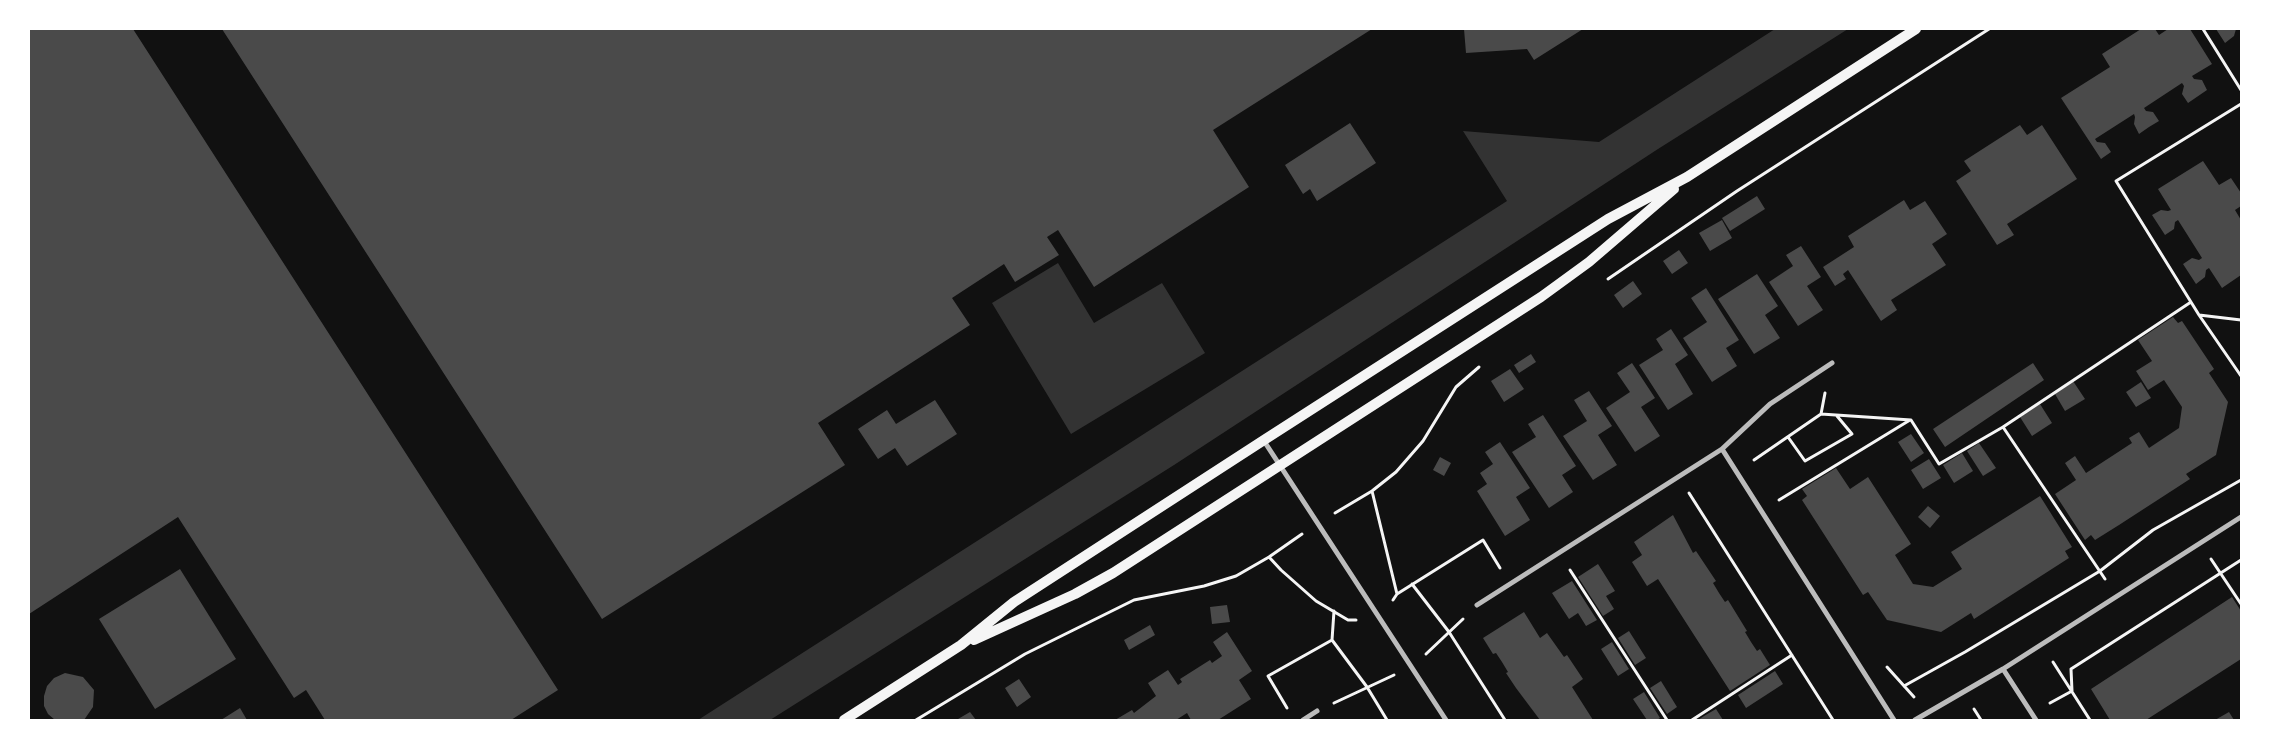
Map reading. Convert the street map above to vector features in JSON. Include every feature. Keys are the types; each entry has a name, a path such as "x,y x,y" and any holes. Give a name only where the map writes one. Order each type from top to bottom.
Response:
{"main road":[{"path":"844,720 961,645 1014,602 1264,440 1608,219 1687,177 1916,29"},
{"path":"961,645 1093,584 1280,465 1559,285 1687,177"}],"street":[{"path":"1477,605 1722,449 1770,404 1832,363"},
{"path":"1264,440 1446,720"},
{"path":"1722,449 1894,720"},
{"path":"1915,720 2002,669 2241,517"},
{"path":"2002,669 2036,720"},
{"path":"1303,720 1317,711"}],"path":[{"path":"1605,281 1737,192 1989,29"},
{"path":"2203,29 2241,90"},
{"path":"2241,104 2116,181 2199,315 2241,376"},
{"path":"1911,420 1939,464 2003,427 2191,302"},
{"path":"2199,315 2241,320"},
{"path":"916,720 1025,654 1134,600 1204,586 1236,576 1269,557 1318,523 1372,491 1396,472 1423,441 1456,387 1482,364"},
{"path":"1736,471 1821,414 1911,420"},
{"path":"1788,436 1805,461 1852,434 1836,415"},
{"path":"1761,511 1911,420"},
{"path":"2003,427 2117,596"},
{"path":"1742,429 1760,467"},
{"path":"1678,476 1833,720"},
{"path":"1904,686 1965,652 2100,570 2153,530 2241,480"},
{"path":"1775,491 1786,507"},
{"path":"1397,594 1483,540 1510,584"},
{"path":"2201,543 2241,604"},
{"path":"1559,553 1667,720"},
{"path":"2072,691 2071,669 2241,560"},
{"path":"1412,584 1449,632 1505,720"},
{"path":"1334,611 1332,640 1367,687 1388,720"},
{"path":"1290,713 1268,676 1332,640"},
{"path":"2042,644 2090,720"},
{"path":"1692,720 1792,655"},
{"path":"1885,664 1928,713"},
{"path":"2032,714 2072,691"}],"shaded area":[{"path":"1775,29 1848,29 1658,149 1174,465 770,720 698,720 1507,201 1463,131 1599,142"},
{"path":"1058,263 1094,323 1162,283 1205,353 1071,434 992,303"}],"building":[{"path":"29,29 133,29 558,690 511,720 325,720 306,690 294,698 178,517 29,614"},
{"path":"222,29 1372,29 1213,130 1249,187 1094,287 1058,230 1047,237 1059,255 1015,282 1004,264 952,298 970,325 818,423 845,465 602,619"},
{"path":"1464,29 1583,29 1534,60 1527,49 1466,53"},
{"path":"2141,29 2155,29 2159,35 2168,29 2190,29 2212,64 2192,76 2194,79 2202,80 2207,90 2188,103 2182,94 2184,86 2182,83 2144,108 2146,111 2153,112 2159,121 2139,134 2134,124 2134,114 2095,139 2097,142 2105,143 2111,152 2101,159 2061,98 2110,67 2102,54"},
{"path":"2216,29 2236,29 2234,36 2225,43"},
{"path":"1350,123 1376,163 1317,201 1310,189 1303,194 1285,165"},
{"path":"2020,125 2027,135 2042,125 2077,179 2007,224 2014,235 1997,245 1956,181 1971,171 1964,161"},
{"path":"2203,161 2219,185 2231,178 2241,193 2241,206 2235,210 2241,220 2241,275 2222,288 2209,268 2206,270 2205,277 2196,284 2183,264 2192,258 2199,260 2202,258 2178,220 2175,222 2174,229 2165,235 2152,215 2161,210 2171,210 2158,189"},
{"path":"1757,196 1765,209 1730,231 1722,218"},
{"path":"1904,200 1910,210 1925,201 1947,234 1932,244 1946,265 1891,300 1897,310 1881,321 1848,270 1843,274 1846,279 1835,286 1823,267 1854,247 1848,236"},
{"path":"1722,220 1732,238 1710,251 1699,233"},
{"path":"1801,246 1821,277 1807,286 1823,310 1798,326 1769,282 1793,266 1786,255"},
{"path":"1679,250 1688,263 1672,274 1663,261"},
{"path":"1757,274 1778,306 1765,315 1780,338 1754,354 1718,299"},
{"path":"1633,281 1642,294 1623,308 1614,295"},
{"path":"1706,288 1739,340 1726,348 1737,366 1712,382 1683,338 1707,322 1691,298"},
{"path":"2173,317 2178,323 2182,321 2214,369 2209,373 2228,402 2216,455 2186,474 2190,479 2095,540 2091,535 2085,540 2055,494 2076,480 2065,463 2075,456 2086,473 2132,443 2129,438 2139,432 2149,448 2179,428 2182,407 2164,380 2148,390 2136,371 2152,361 2138,340"},
{"path":"1671,329 1688,355 1675,364 1693,394 1668,410 1639,365 1663,350 1656,339"},
{"path":"1531,354 1536,362 1519,373 1514,365"},
{"path":"1632,363 1655,398 1641,407 1660,436 1635,452 1606,408 1630,392 1617,373"},
{"path":"2033,363 2044,380 1945,447 1933,429"},
{"path":"1510,369 1524,389 1504,402 1491,381"},
{"path":"2073,381 2085,399 2065,411 2055,394"},
{"path":"2141,382 2151,398 2136,407 2126,392"},
{"path":"1589,391 1612,426 1598,435 1617,465 1593,480 1563,436 1587,421 1574,400"},
{"path":"935,400 957,434 907,466 895,448 878,459 858,429 887,410 896,424"},
{"path":"2040,404 2052,423 2032,436 2020,417"},
{"path":"1543,415 1576,466 1562,475 1573,492 1549,508 1512,452 1536,437 1528,424"},
{"path":"1911,434 1924,453 1911,462 1898,442"},
{"path":"1500,442 1530,488 1516,497 1530,520 1505,536 1477,491 1487,484 1480,473 1493,464 1485,452"},
{"path":"1979,443 1996,468 1983,476 1967,451"},
{"path":"1962,453 1973,471 1954,483 1943,465"},
{"path":"1440,457 1451,463 1444,476 1433,470"},
{"path":"1929,459 1941,478 1923,489 1911,470"},
{"path":"1836,468 1850,489 1868,477 1911,544 1895,555 1913,584 1933,587 1962,569 1951,552 2040,496 2072,547 2065,551 2069,558 1974,619 1971,613 1941,632 1887,620 1868,592 1863,595 1802,500 1807,496 1802,489"},
{"path":"1928,506 1940,516 1930,528 1918,517"},
{"path":"1673,515 1693,553 1696,551 1716,581 1713,583 1719,593 1725,602 1728,600 1747,631 1745,632 1751,642 1757,651 1760,649 1770,665 1730,691 1658,579 1647,586 1632,562 1642,555 1634,542"},
{"path":"1598,564 1615,591 1606,596 1614,609 1603,616 1578,577"},
{"path":"180,569 236,659 155,709 99,619"},
{"path":"1572,581 1597,620 1586,626 1578,613 1569,619 1552,593"},
{"path":"2232,597 2241,611 2241,659 2146,720 2110,720 2091,689"},
{"path":"1227,605 1230,622 1212,624 1210,607"},
{"path":"1524,612 1540,638 1547,633 1564,657 1567,655 1583,679 1572,687 1593,720 1540,720 1506,673 1508,672 1496,653 1493,654 1483,638"},
{"path":"1150,625 1155,635 1129,650 1124,640"},
{"path":"1629,631 1646,658 1635,665 1618,638"},
{"path":"1227,632 1252,671 1239,680 1251,699 1218,720 1191,720 1187,713 1176,720 1115,720 1132,710 1134,713 1156,696 1148,683 1168,670 1178,685 1182,682 1180,679 1210,660 1212,663 1222,656 1213,642"},
{"path":"1612,642 1629,669 1618,676 1601,649"},
{"path":"1775,671 1783,684 1746,708 1738,695"},
{"path":"65,673 83,677 94,690 93,707 84,720 55,720 48,714 44,706 47,686 54,678"},
{"path":"1019,679 1031,697 1017,707 1005,688"},
{"path":"1661,681 1677,707 1667,714 1650,688"},
{"path":"1644,692 1660,718 1657,720 1647,720 1633,699"},
{"path":"240,708 247,720 221,720"},
{"path":"1716,709 1723,720 1698,720 1704,716"},
{"path":"970,712 976,720 958,719"},
{"path":"2229,712 2234,720 2215,720"}]}
